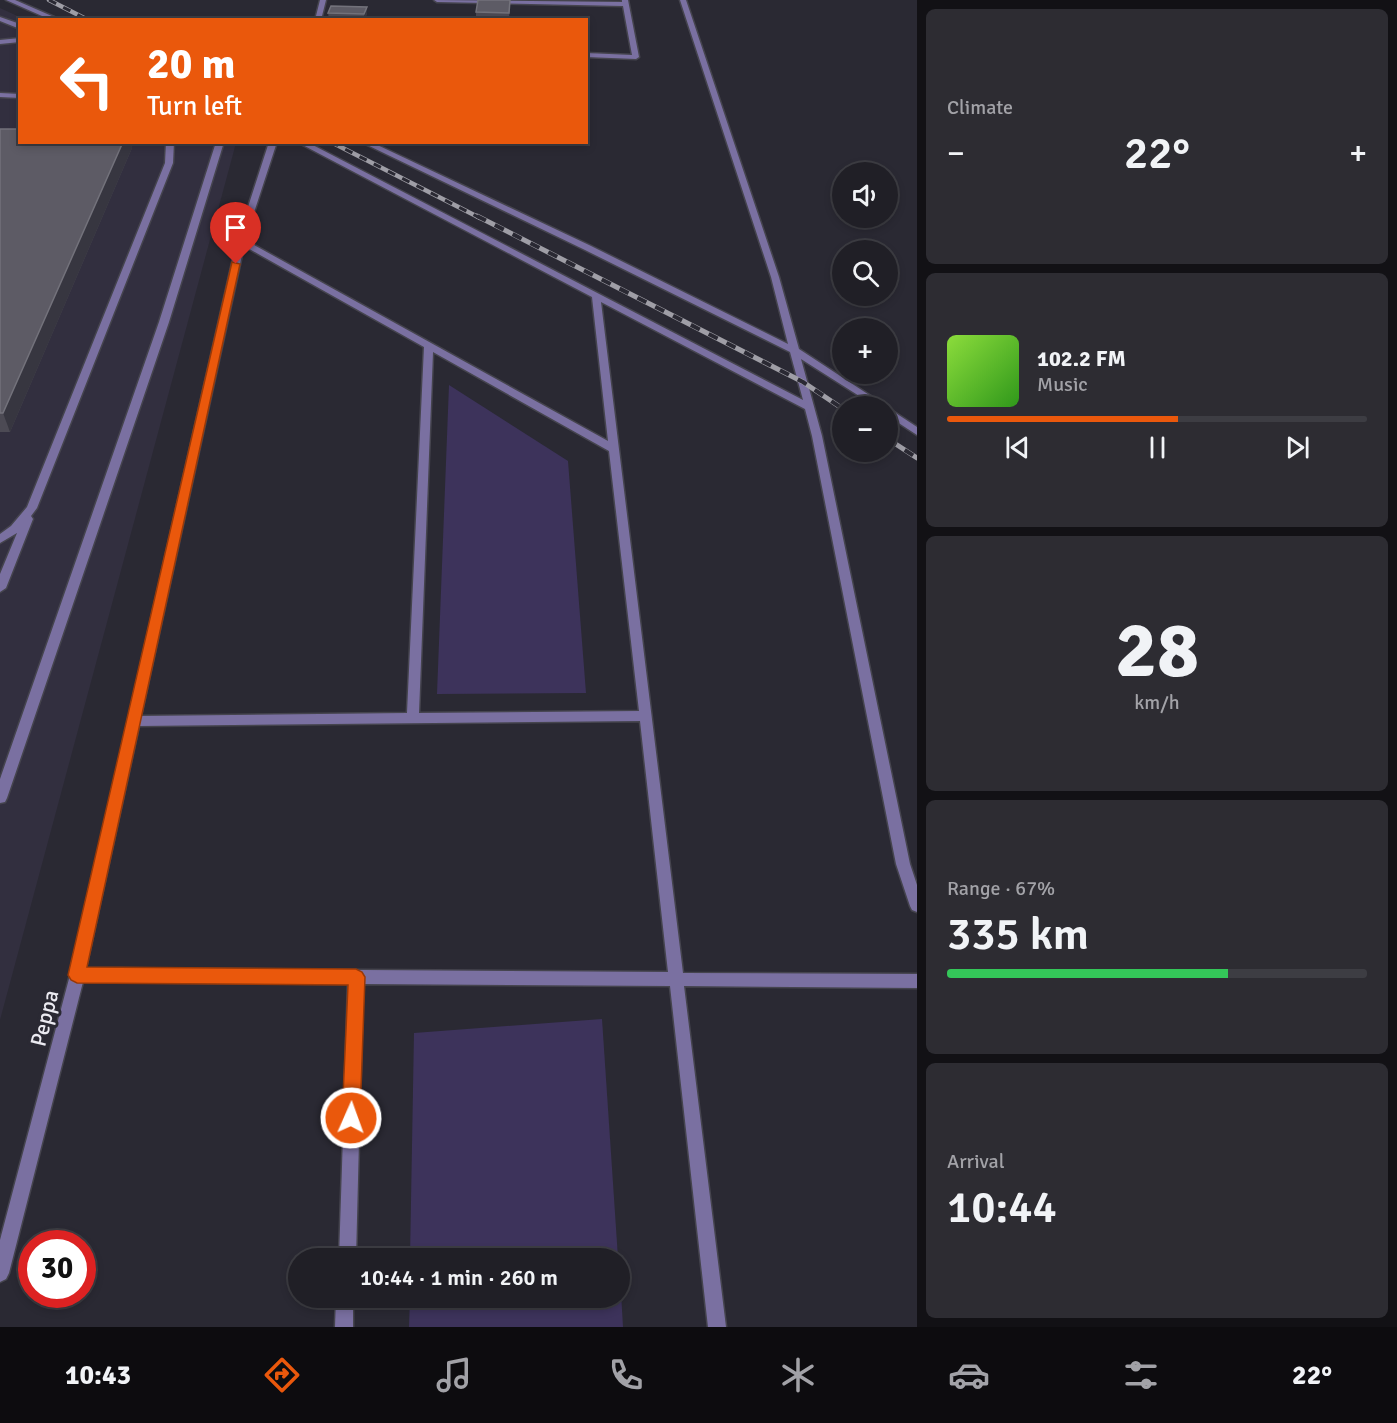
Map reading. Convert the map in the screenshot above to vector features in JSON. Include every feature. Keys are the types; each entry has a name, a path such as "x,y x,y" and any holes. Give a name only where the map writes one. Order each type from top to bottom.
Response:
{"street":[{"path":"9,0 53,18"},
{"path":"318,18 323,0"},
{"path":"437,0 625,2 636,57 588,55"},
{"path":"683,0 774,277 795,351 820,448 903,864 917,906"},
{"path":"0,19 18,26"},
{"path":"0,42 18,40"},
{"path":"0,95 18,96"},
{"path":"0,588 169,163 170,144"},
{"path":"0,798 164,322 219,144"},
{"name":"Peppa","path":"0,1273 77,975 241,241 272,144"},
{"path":"304,144 809,407"},
{"path":"368,144 586,247 795,351 865,396"},
{"path":"241,241 614,449"},
{"path":"596,295 717,1327"},
{"path":"413,718 429,346"},
{"path":"898,418 917,432"},
{"path":"0,539 15,529 32,508"},
{"path":"134,722 645,716"},
{"path":"77,975 917,981"},
{"path":"347,1248 356,977"},
{"path":"344,1327 345,1308"}],"shaded area":[{"path":"0,8 22,18 18,18 18,144 236,144 0,1020"},
{"path":"449,385 568,461 586,693 437,694"},
{"path":"602,1019 617,1248 410,1248 414,1033"},
{"path":"410,1308 622,1308 623,1327 409,1327"}],"building":[{"path":"478,0 510,0 509,13 476,12"},
{"path":"331,6 367,7 364,14 328,13"},
{"path":"0,129 18,129 18,144 122,144 3,413 0,413"}],"railway":[{"path":"49,0 84,18"},
{"path":"335,144 480,218"},
{"path":"477,216 803,382 832,402"},
{"path":"898,446 917,458"}],"route":[{"path":"236,264 77,975 356,977 351,1118"}]}
